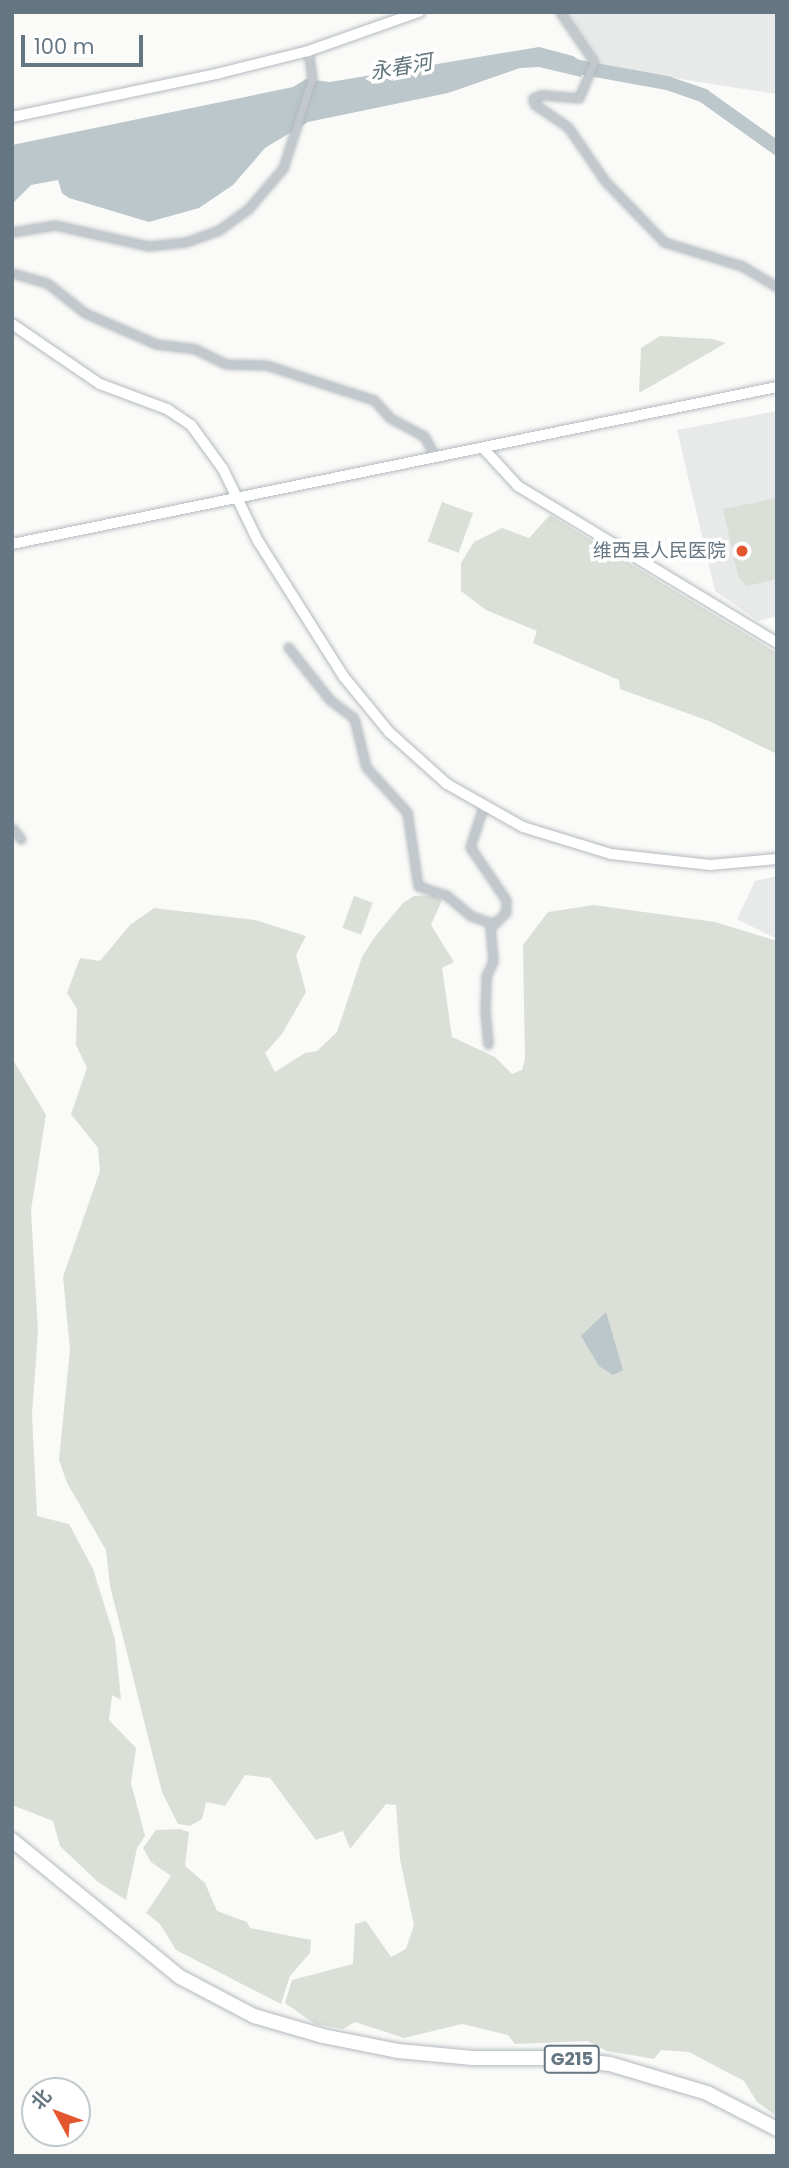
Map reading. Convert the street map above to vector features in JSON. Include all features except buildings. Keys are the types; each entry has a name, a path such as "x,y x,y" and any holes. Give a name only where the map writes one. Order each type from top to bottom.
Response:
{"highway":[{"name":"G215","path":"12,1840 180,1977 254,2016 323,2036 398,2051 472,2058 559,2058 610,2064 684,2084 762,2119 777,2129"}],"main road":[{"path":"12,117 308,51 419,12"},
{"path":"12,324 100,384 180,416 213,453 236,499 328,654 369,710 428,769 483,807 555,839 632,858 709,865 777,859"},
{"path":"12,544 777,387"},
{"path":"483,448 518,486 777,643"},
{"path":"12,550 209,510 236,499"}],"street":[{"path":"560,12 593,65 579,98 541,95 532,102 568,127 605,181 664,242 742,266 777,287"},
{"path":"12,232 55,226 148,246 205,237 234,220 262,194 283,168 292,147 312,78 308,51"},
{"path":"12,273 47,283 85,313 156,344 195,349 226,364 266,365 374,400 390,418 424,436 436,458"},
{"path":"288,647 330,700 354,718 366,767 407,811 418,886 446,895 491,924 499,922 507,906 495,878 470,847 483,807"},
{"path":"12,828 21,839"},
{"path":"488,1044 485,988 493,961 491,924"}],"shaded area":[{"path":"564,12 777,12 777,94 602,67"},
{"path":"539,47 573,56 585,64 581,77 539,67 520,68 448,93 308,122 265,148 233,185 199,208 149,222 69,198 62,193 58,180 31,185 12,204 12,145 293,87 306,79 330,82"},
{"path":"660,336 712,339 726,343 639,393 641,348"},
{"name":"维西县人民医院","path":"777,411 777,616 758,621 715,591 677,430"},
{"path":"777,498 777,579 746,586 738,576 723,509"},
{"path":"442,502 473,513 459,553 428,541"},
{"path":"550,515 777,653 777,754 709,721 620,689 619,680 533,643 537,631 486,610 461,591 461,563 474,542 502,528 529,538"},
{"path":"777,876 777,939 737,919 755,881"},
{"path":"434,895 442,900 431,925 454,962 442,968 452,1037 495,1057 512,1074 522,1070 525,1059 523,945 548,912 594,905 715,922 777,941 775,2115 757,2102 744,2081 689,2052 661,2050 654,2059 607,2051 588,2041 515,2044 508,2035 462,2024 404,2038 355,2022 343,2029 315,2024 285,2003 292,1980 353,1964 355,1924 366,1921 391,1957 406,1949 414,1925 400,1859 396,1805 386,1804 350,1849 343,1831 316,1840 270,1778 245,1775 225,1806 206,1802 202,1819 190,1826 178,1824 162,1792 110,1586 106,1550 67,1483 59,1460 70,1349 63,1277 100,1171 98,1148 71,1114 87,1068 76,1045 77,1009 67,993 80,958 100,961 130,925 154,908 255,920 306,936 296,955 306,992 282,1034 265,1053 275,1072 305,1053 317,1051 337,1032 362,957 374,938 403,903 414,896"},
{"path":"354,896 373,903 361,935 342,928"},
{"path":"12,1058 46,1115 31,1210 38,1332 32,1414 37,1516 69,1524 93,1569 115,1639 121,1700 112,1695 109,1720 136,1748 131,1783 145,1836 137,1848 126,1900 98,1882 60,1846 53,1821 12,1805"},
{"path":"606,1312 623,1370 613,1375 599,1366 581,1336"},
{"path":"180,1829 189,1832 185,1866 205,1883 217,1911 247,1922 250,1928 311,1940 310,1953 290,1976 281,2004 176,1950 160,1924 146,1913 171,1876 151,1862 143,1848 156,1830"}],"waterway":[{"name":"永春河","path":"568,65 667,83 704,96 777,148"}],"place":[{"name":"维西县人民医院","path":"742,551"}]}
